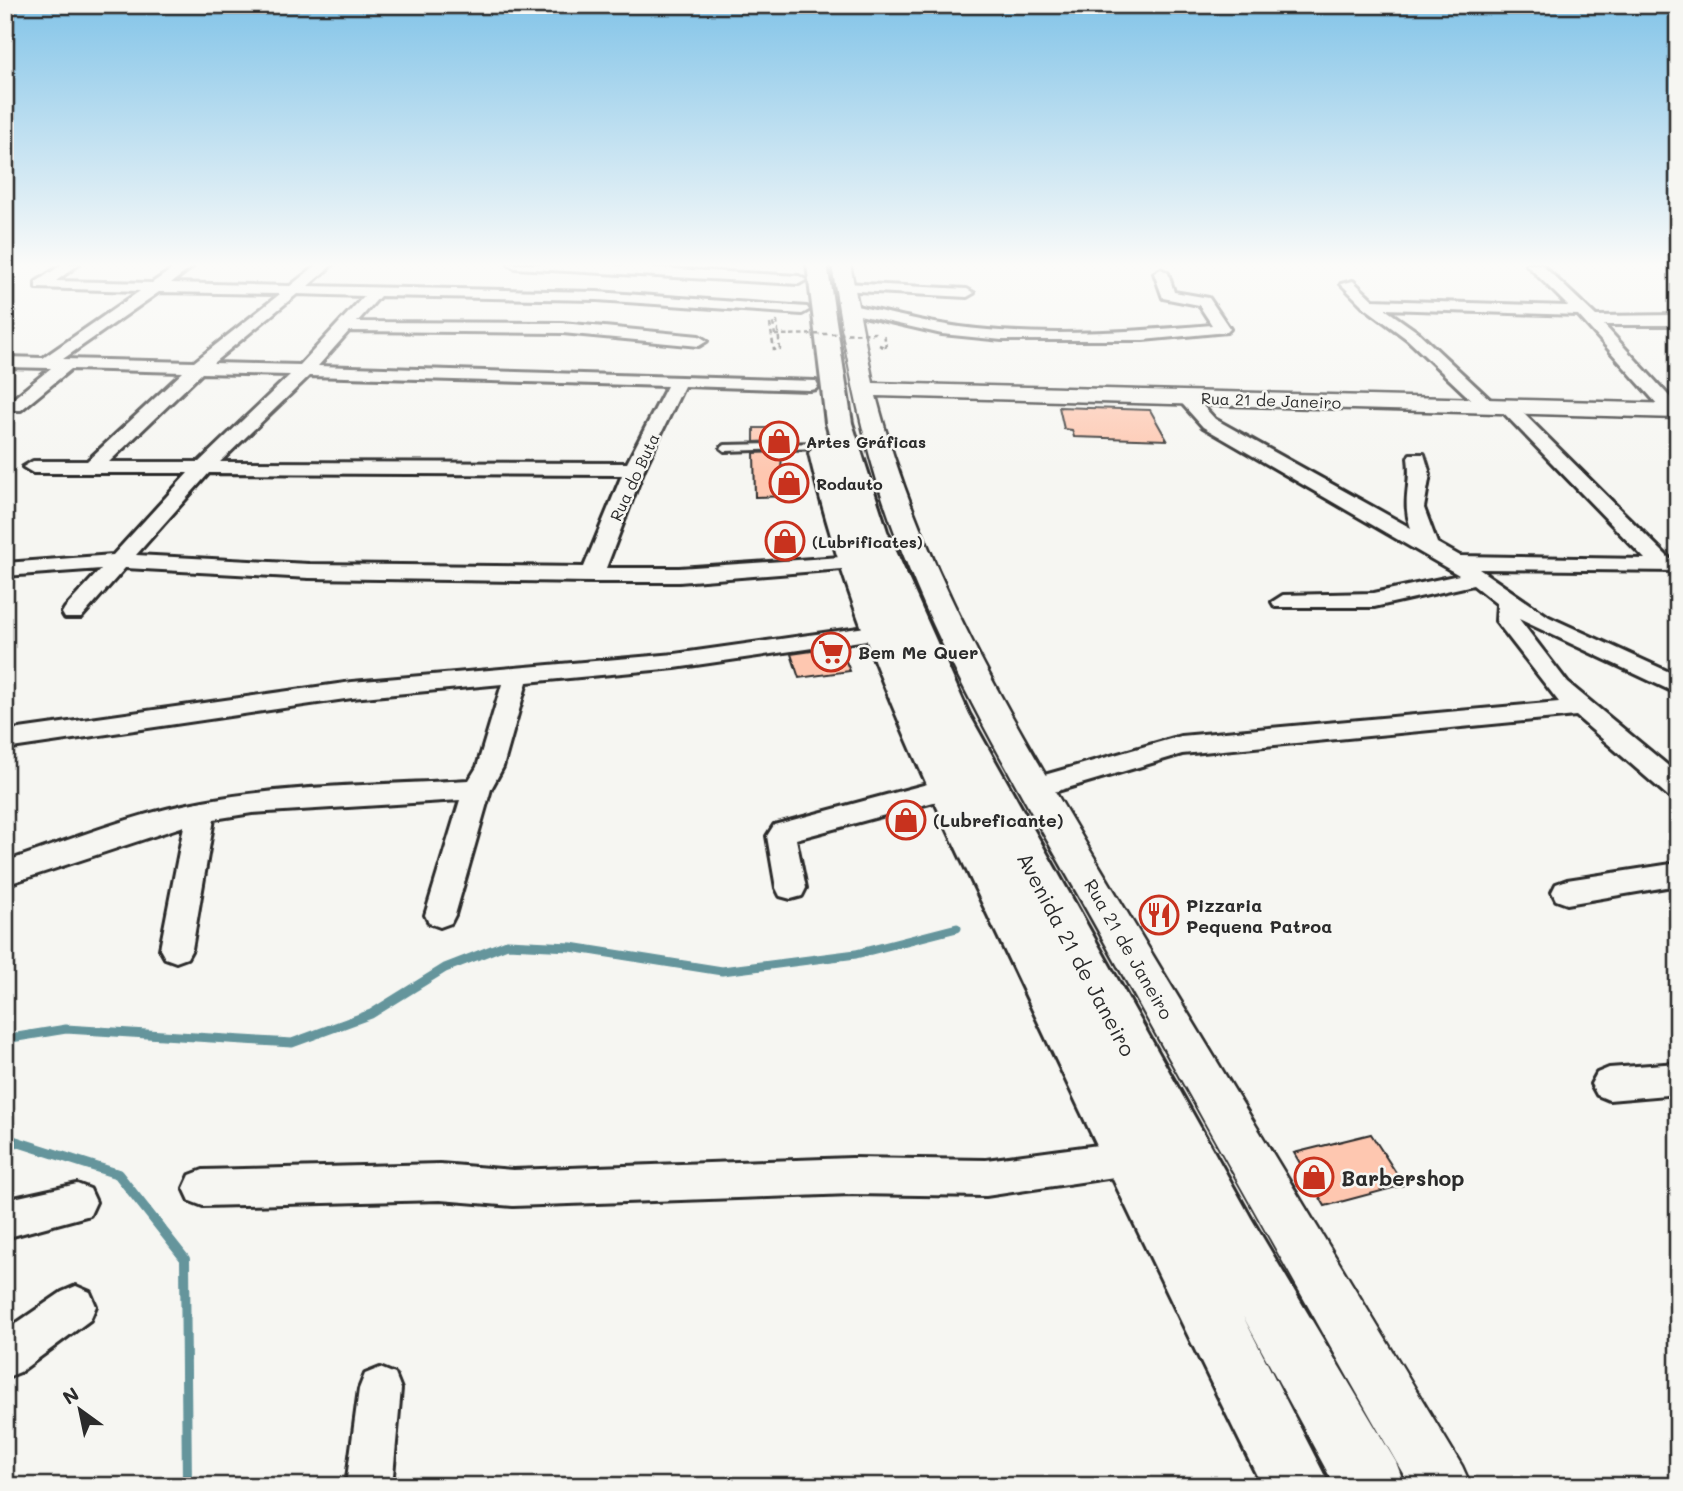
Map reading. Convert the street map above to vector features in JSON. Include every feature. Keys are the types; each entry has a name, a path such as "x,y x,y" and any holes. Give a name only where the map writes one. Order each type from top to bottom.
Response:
{"main road":[{"name":"Rua 21 de Janeiro","path":"813,334 828,384"},
{"path":"828,384 821,446 855,562 880,632 946,789 1128,1158 1297,1486"},
{"name":"Avenida 21 de Janeiro","path":"828,384 872,531 950,714 1231,1238 1372,1486"}],"street":[{"path":"48,362 89,334"},
{"path":"91,468 197,368 240,334"},
{"path":"73,613 202,470 304,371 337,334"},
{"path":"621,334 699,341"},
{"path":"701,334 699,341 704,350 706,382"},
{"name":"Rua 21 de Janeiro","path":"828,384 841,334"},
{"path":"988,334 1172,334"},
{"path":"1410,334 1497,406 1671,566"},
{"path":"1602,334 1675,411"},
{"path":"5,362 516,379 828,384"},
{"path":"15,406 68,363"},
{"name":"Rua do Buta","path":"592,575 634,469 678,381"},
{"name":"Rua 21 de Janeiro","path":"828,384 1185,398 1675,411"},
{"name":"Rua 21 de Janeiro","path":"828,384 879,446 915,544 964,654 1193,1062 1442,1486"},
{"path":"1185,398 1209,423 1456,562 1508,602 1548,625 1678,686"},
{"path":"1418,458 1420,474 1414,508 1428,546"},
{"path":"33,467 202,470 634,469"},
{"path":"5,570 121,561 309,570 679,575 855,562"},
{"path":"1456,562 1671,566"},
{"path":"1283,602 1374,600 1477,578"},
{"path":"1508,602 1506,617 1517,636 1559,690 1578,708 1618,736 1678,789"},
{"path":"5,740 339,692 675,661 880,632"},
{"path":"440,915 477,789 490,767 517,674"},
{"path":"1037,787 1181,745 1578,708"},
{"path":"5,874 123,833 201,811 252,803 477,789"},
{"path":"792,888 782,836 784,832 946,789"},
{"path":"176,950 201,811"},
{"path":"1567,892 1678,874"},
{"path":"1609,1084 1678,1078"},
{"path":"203,1188 440,1181 513,1188 852,1176 986,1178 1128,1158"},
{"path":"5,1219 77,1202"},
{"path":"5,1357 76,1306"},
{"path":"369,1486 380,1390"}],"lane":[{"path":"725,448 821,446"}],"path":[{"path":"771,334 774,350 780,349 778,335 849,334"},
{"path":"877,334 880,348 886,348 884,334"}],"building":[{"path":"1059,407 1150,410 1167,440 1074,437 1072,430 1064,429"},
{"path":"754,428 783,428 782,441 754,442"},
{"path":"782,452 781,471 793,471 795,496 755,497 754,453"},
{"path":"840,647 850,671 799,678 791,654"},
{"path":"1371,1134 1404,1185 1325,1206 1294,1153"}],"waterway":[{"path":"5,1039 66,1029 292,1043 371,1014 445,968 507,944 571,947 722,971 856,954 957,928"},
{"path":"5,1138 118,1174 185,1259 187,1486"}],"place":[{"name":"Artes Gráficas","path":"779,441"},
{"name":"Rodauto","path":"789,483"},
{"name":"(Lubrificates)","path":"785,541"},
{"name":"Bem Me Quer","path":"831,652"},
{"name":"(Lubreficante)","path":"906,820"},
{"name":"Pizzaria Pequena Patroa","path":"1159,915"},
{"name":"Barbershop","path":"1314,1177"}]}
